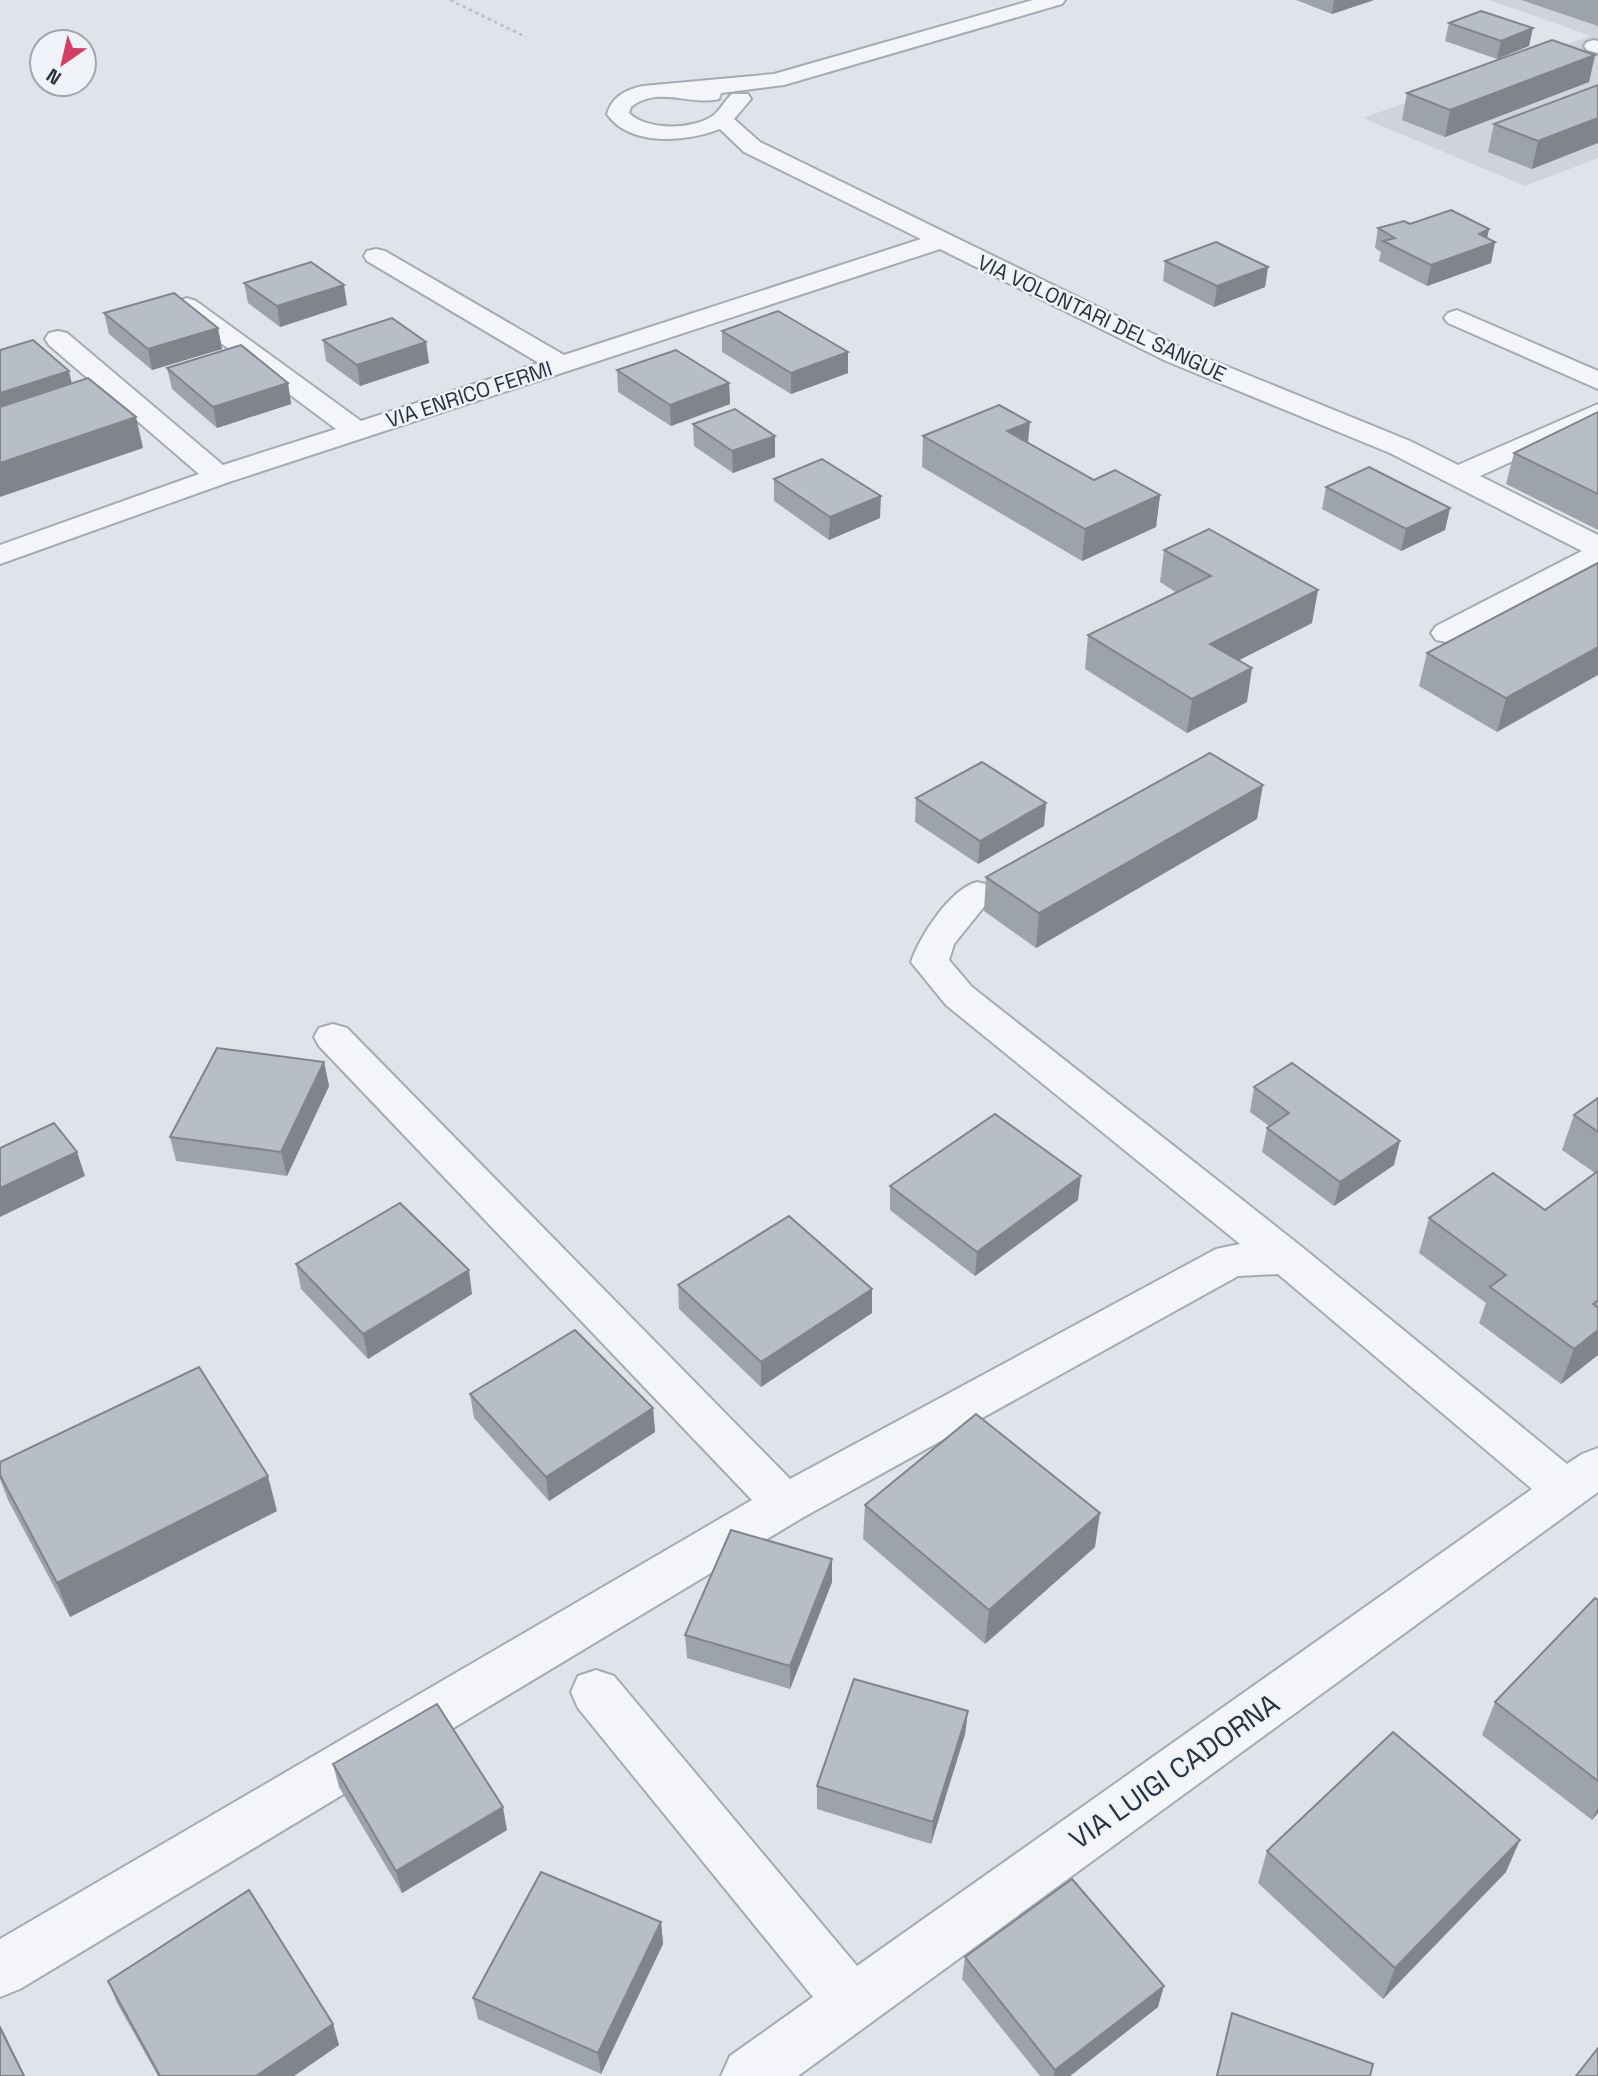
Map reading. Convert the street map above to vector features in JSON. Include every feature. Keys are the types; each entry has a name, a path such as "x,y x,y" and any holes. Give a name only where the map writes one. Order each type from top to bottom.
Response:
{"street":[{"name":"VIA VOLONTARI DEL SANGUE","path":"752,147 678,131 648,130 621,118 618,109 625,100 646,92 776,80 1049,1"},
{"name":"VIA VOLONTARI DEL SANGUE","path":"678,131 708,126 776,80"},
{"name":"VIA VOLONTARI DEL SANGUE","path":"688,90 714,96 726,113 732,131 752,147 1175,355 1249,387 1361,429 1598,547"},
{"name":"VIA ENRICO FERMI","path":"0,555 219,476 940,241"},
{"path":"376,256 560,364"},
{"path":"187,306 357,431"},
{"path":"1457,318 1598,382"},
{"path":"58,339 219,476"},
{"path":"1457,476 1598,412"},
{"path":"1447,633 1598,554"},
{"path":"977,893 937,941 930,962 959,996 1287,1258 1583,1479"},
{"path":"333,1037 785,1504"},
{"path":"0,1970 785,1504 1231,1260 1287,1258"},
{"name":"VIA LUIGI CADORNA","path":"750,2076 851,2001 1583,1479"},
{"path":"596,1692 851,2001"}],"path":[{"path":"450,0 526,37"}],"shaded area":[{"path":"1489,0 1598,0 1598,158 1525,186 1363,118 1591,36"}],"building":[{"path":"1481,11 1533,28 1501,41 1449,23"},
{"path":"1552,40 1595,55 1450,110 1407,93"},
{"path":"1598,85 1598,118 1538,141 1494,124"},
{"path":"1451,210 1489,229 1479,234 1495,242 1431,265 1383,241 1395,238 1378,228 1404,221 1410,224"},
{"path":"1216,242 1268,267 1217,286 1165,261"},
{"path":"311,262 344,285 277,306 244,283"},
{"path":"174,293 218,328 148,349 104,313"},
{"path":"778,311 848,352 791,373 722,331"},
{"path":"392,318 426,342 357,365 323,340"},
{"path":"33,340 69,371 0,393 0,350"},
{"path":"241,345 288,383 213,407 167,368"},
{"path":"676,350 729,383 670,405 617,370"},
{"path":"88,378 136,417 0,463 0,407"},
{"path":"999,405 1030,422 1007,431 1094,480 1115,470 1160,495 1085,529 923,436"},
{"path":"735,409 775,436 732,451 693,424"},
{"path":"1598,412 1598,494 1514,453"},
{"path":"822,459 881,496 830,517 774,479"},
{"path":"1369,467 1450,508 1406,529 1326,487"},
{"path":"1209,529 1318,590 1210,644 1252,668 1192,699 1088,635 1211,576 1164,550"},
{"path":"1598,563 1598,647 1506,698 1427,653"},
{"path":"1210,753 1263,785 1039,913 986,877"},
{"path":"982,762 1046,803 980,841 916,798"},
{"path":"217,1048 324,1062 281,1152 170,1137"},
{"path":"1292,1063 1400,1141 1340,1182 1267,1128 1289,1113 1254,1087"},
{"path":"1598,1098 1598,1132 1574,1115"},
{"path":"995,1114 1081,1176 977,1252 890,1186"},
{"path":"54,1123 77,1152 0,1188 0,1148"},
{"path":"1598,1171 1598,1300 1593,1304 1598,1308 1598,1330 1574,1349 1490,1287 1506,1275 1429,1218 1493,1173 1545,1210"},
{"path":"400,1203 469,1270 363,1334 296,1264"},
{"path":"789,1216 872,1289 761,1362 678,1285"},
{"path":"575,1330 653,1408 546,1477 470,1394"},
{"path":"199,1367 268,1476 57,1583 0,1475 0,1462"},
{"path":"976,1414 1100,1513 989,1610 865,1505"},
{"path":"731,1530 832,1559 790,1666 685,1635"},
{"path":"1595,1598 1598,1600 1598,1781 1495,1702"},
{"path":"854,1679 968,1711 933,1822 817,1786"},
{"path":"437,1704 503,1807 396,1871 333,1764"},
{"path":"1393,1732 1520,1840 1395,1968 1267,1851"},
{"path":"541,1872 661,1922 598,2053 473,1998"},
{"path":"1072,1879 1164,1986 1055,2070 965,1957"},
{"path":"249,1890 333,2024 256,2076 160,2076 108,1981"},
{"path":"1232,2013 1373,2064 1370,2076 1217,2076"},
{"path":"0,2028 24,2076 0,2076"},
{"path":"1598,2048 1598,2076 1576,2076"}]}
